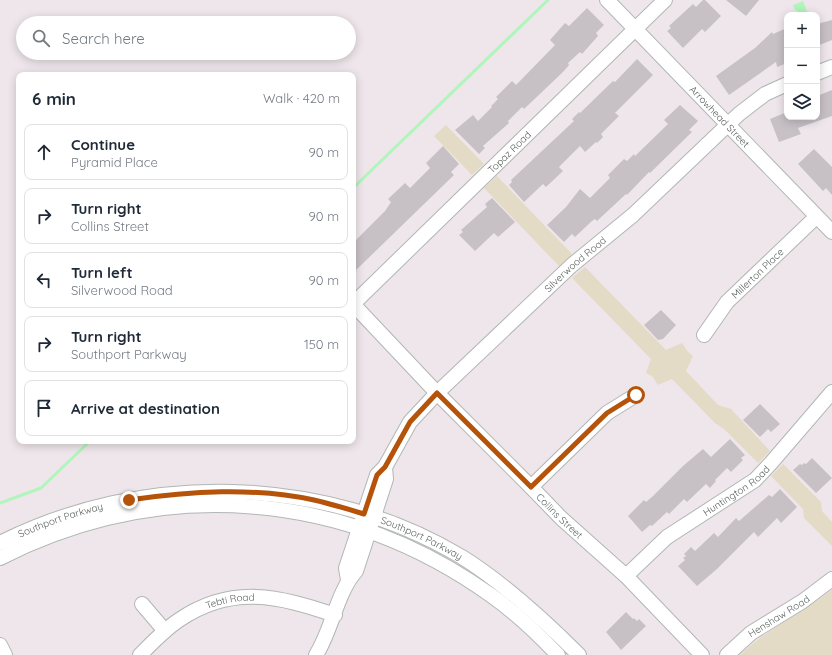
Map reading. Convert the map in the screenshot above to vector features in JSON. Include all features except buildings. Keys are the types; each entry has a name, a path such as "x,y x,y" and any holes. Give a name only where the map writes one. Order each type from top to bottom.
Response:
{"street":[{"name":"Arrowhead Street","path":"607,0 832,232"},
{"name":"Topaz Road","path":"356,301 664,0"},
{"path":"820,72 832,67"},
{"name":"Silverwood Road","path":"316,655 323,644 348,580 346,568 369,516 377,475 385,467 410,422 437,393 572,265 633,215 729,125 765,94 784,85"},
{"name":"Millerton Place","path":"704,335 727,302 816,217"},
{"name":"Collins Street","path":"356,307 437,393 561,518 626,576 702,655"},
{"name":"Huntington Road","path":"626,576 667,537 755,480 832,392"},
{"path":"531,487 607,413 636,395"},
{"name":"Southport Parkway","path":"0,543 45,523 80,512 129,500 176,493 222,491 271,494 314,500 369,516 417,534 462,557 503,586 543,618 579,655"},
{"name":"Southport Parkway","path":"0,558 49,535 83,524 131,512 177,506 222,504 270,507 318,516 389,538 448,567 486,592 532,629 558,655"},
{"name":"Henshaw Road","path":"727,655 751,633 804,601 832,579"},
{"name":"Tebti Road","path":"140,655 165,631 190,613 211,603 247,597 272,598 294,602 335,615"},
{"path":"142,604 165,631"},
{"path":"0,645 5,655"}],"shaded area":[{"path":"803,1 807,12 796,11 793,5"},
{"path":"446,125 484,164 472,175 434,136"},
{"path":"497,176 572,254 560,267 484,188"},
{"path":"585,267 666,350 682,343 688,352 693,356 686,371 718,405 731,409 770,451 758,463 724,429 715,423 672,379 658,385 653,377 646,373 651,359 572,278"},
{"path":"783,464 821,502 822,511 832,522 832,546 804,518 803,509 771,476"},
{"path":"832,590 832,655 740,655 773,629"}],"waterway":[{"path":"356,185 548,0"},
{"path":"0,503 41,488 87,444"}],"route":[{"path":"129,500 176,493 222,491 271,494 314,500 364,514 377,475 385,467 393,450 410,422 437,393 531,487 607,413 636,395"}]}
